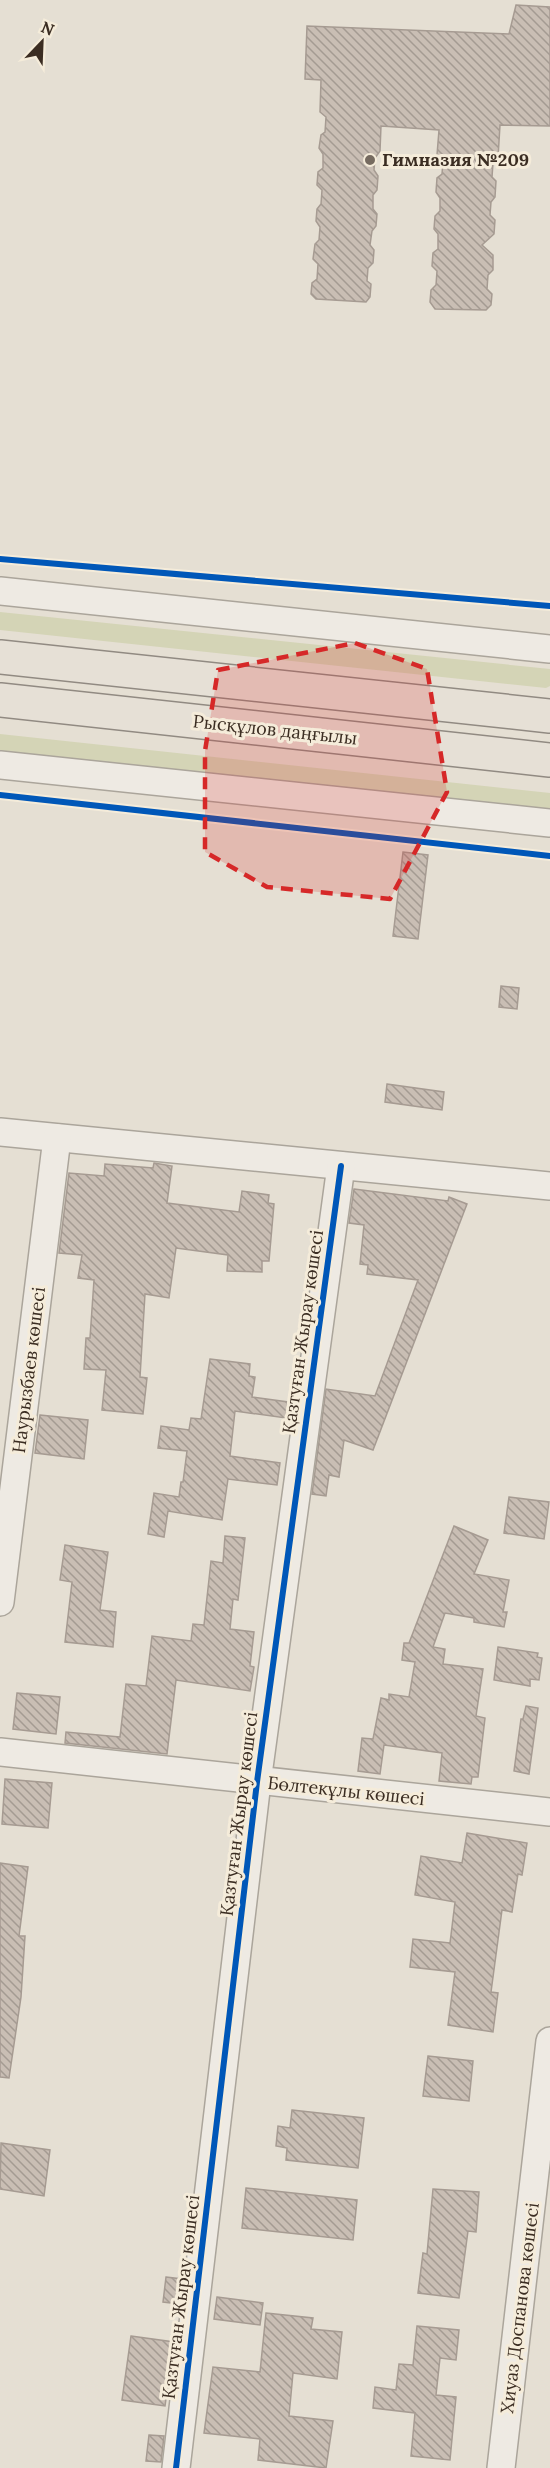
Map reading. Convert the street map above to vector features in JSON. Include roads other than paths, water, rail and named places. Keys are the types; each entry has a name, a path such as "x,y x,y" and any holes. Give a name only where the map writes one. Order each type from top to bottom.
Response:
{"main road":[{"path":"0,657 550,716"},
{"name":"Рысқұлов даңғылы","path":"0,700 550,759"}],"street":[{"path":"0,591 550,649"},
{"path":"466,707 535,703 550,698"},
{"path":"0,765 550,823"},
{"path":"0,1132 550,1186"},
{"name":"Наурызбаев көшесі","path":"0,1602 57,1138"},
{"name":"Қазтуған Жырау көшесі","path":"176,2468 257,1782 341,1166"},
{"name":"Бөлтекұлы көшесі","path":"0,1752 257,1782 550,1812"},
{"name":"Хиуаз Доспанова көшесі","path":"501,2468 550,2041"},
{"name":"Хиуаз Доспанова көшесі","path":"518,2468 550,2201"}],"place":[{"name":"Гимназия №209","path":"370,160"}]}
